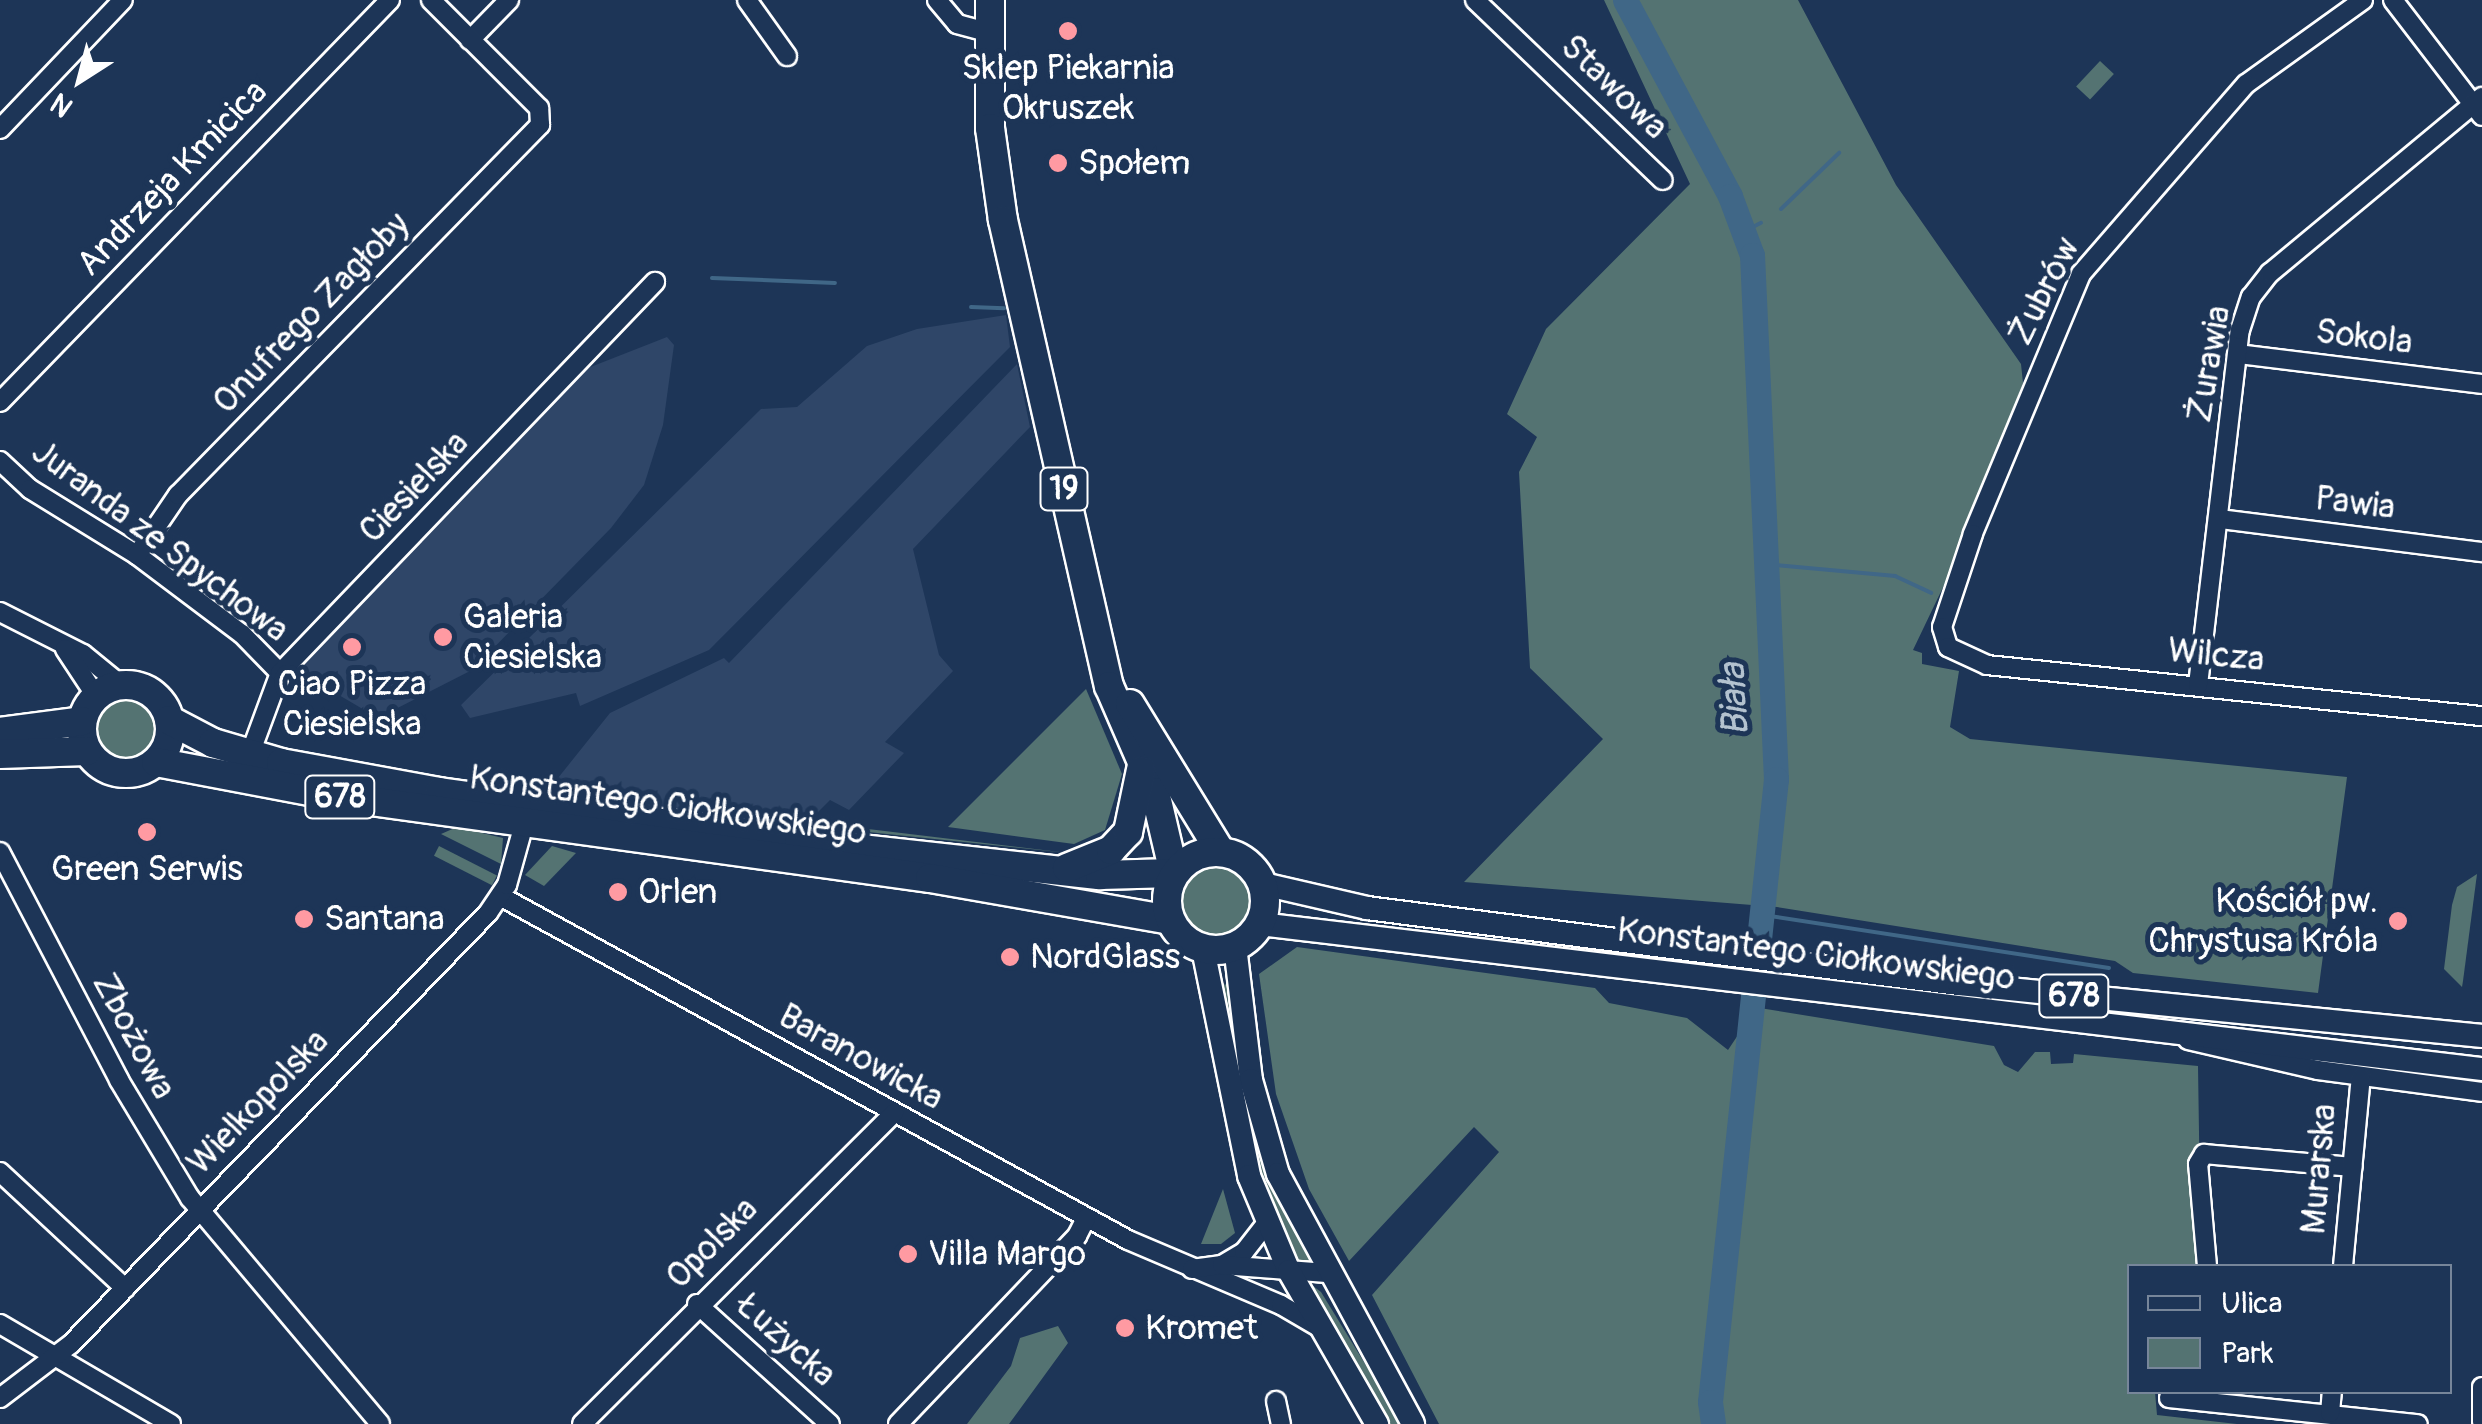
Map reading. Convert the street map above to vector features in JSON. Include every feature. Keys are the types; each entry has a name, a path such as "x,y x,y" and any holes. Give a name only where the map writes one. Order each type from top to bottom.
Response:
{"highway":[{"name":"19","path":"990,0 992,149 1026,322 1102,655 1155,792 1174,873 1166,896 1170,920"},
{"name":"19","path":"1102,655 1220,851 1241,858 1263,884"},
{"name":"678","path":"109,690 146,690 169,720"},
{"path":"0,732 82,721 109,690"},
{"path":"156,762 165,750 169,720"},
{"name":"Konstantego Ciołkowskiego","path":"169,720 250,754 382,783 704,830 1065,868 1100,875 1174,873"},
{"path":"82,721 87,751"},
{"name":"678","path":"0,754 87,751 116,773 134,773 156,762"},
{"name":"Konstantego Ciołkowskiego","path":"156,762 524,824 1042,894 1170,920"},
{"path":"1065,868 1110,850 1128,832 1142,764"},
{"path":"1174,873 1194,856 1220,851"},
{"path":"1170,920 1183,938 1203,948 1235,946 1260,924 1263,884"}],"main road":[{"name":"Konstantego Ciołkowskiego","path":"1263,884 1368,908 1770,961 2482,1036"},
{"name":"Konstantego Ciołkowskiego","path":"1260,924 2482,1070"},
{"path":"1235,946 1261,1124 1290,1203 1413,1424"},
{"path":"1203,948 1233,1117 1267,1223 1289,1270 1377,1424"},
{"path":"2237,1041 2248,1029 2238,1012"}],"street":[{"path":"0,130 123,0"},
{"name":"Andrzeja Kmicica","path":"0,402 390,0"},
{"path":"431,0 470,40 507,2"},
{"path":"748,0 787,56"},
{"path":"936,0 957,24 988,32"},
{"name":"Stawowa","path":"1475,0 1664,180"},
{"name":"Żubrów","path":"1948,647 1942,628 1974,534 2081,274 2246,84 2363,0"},
{"path":"2393,0 2479,106"},
{"name":"Onufrego Zagłoby","path":"137,555 178,495 540,125 539,108 470,40"},
{"name":"Żurawia","path":"2198,684 2238,354 2252,298 2270,273 2479,106"},
{"name":"Ciesielska","path":"250,754 280,672 656,282"},
{"name":"Sokola","path":"2238,354 2482,384"},
{"name":"Juranda ze Spychowa","path":"0,462 30,489 137,555 242,634 280,672"},
{"name":"Pawia","path":"2220,519 2482,552"},
{"path":"0,612 104,666 109,690"},
{"name":"Wilcza","path":"1948,647 1986,665 2482,716"},
{"path":"64,648 109,690"},
{"name":"Wielkopolska","path":"0,1398 53,1356 125,1288 500,896 524,824"},
{"name":"Zbożowa","path":"0,852 119,1080 198,1211 380,1424"},
{"name":"Baranowicka","path":"500,896 1086,1218 1192,1269 1281,1304 1324,1330"},
{"path":"2174,1034 2214,1050 2361,1077 2482,1092"},
{"name":"Murarska","path":"2343,1264 2361,1077"},
{"name":"Opolska","path":"582,1424 697,1304 894,1113"},
{"path":"2206,1264 2198,1164 2204,1154 2352,1168"},
{"path":"0,1172 125,1288"},
{"path":"898,1424 1077,1236 1086,1218"},
{"path":"1222,1265 1244,1252 1267,1223"},
{"path":"1192,1269 1222,1265 1327,1274"},
{"name":"Łużycka","path":"697,1304 830,1424"},
{"path":"0,1324 171,1424"},
{"path":"2482,1387 2482,1422"},
{"path":"2319,1416 2331,1394"},
{"path":"2169,1398 2218,1397 2319,1416 2418,1424"},
{"path":"1276,1401 1282,1424"}],"shaded area":[{"path":"1006,315 1010,347 709,650 580,706 576,693 470,718 461,705 761,409 797,407 867,346 917,329"},
{"path":"667,337 674,345 663,425 644,485 611,528 472,670 378,718 281,661 537,388"},
{"path":"1017,364 1030,427 913,549 939,655 953,671 885,742 904,753 849,810 830,800 818,812 786,814 777,823 546,793 610,713 724,658 729,663"}],"green space":[{"path":"1604,0 1798,0 1896,185 2021,364 2023,383 1957,558 1913,650 1922,653 1922,664 1959,671 1950,727 1970,739 2347,777 2318,993 2133,973 2115,961 1777,907 1464,882 1603,739 1530,668 1519,472 1537,437 1507,414 1546,329 1690,184"},
{"path":"2100,61 2114,74 2090,100 2076,87"},
{"path":"1086,689 1122,774 1105,830 1074,844 948,827"},
{"path":"125,695 148,705 158,728 148,751 125,761 102,751 92,728 102,705"},
{"path":"850,825 868,829 1068,853 849,830"},
{"path":"457,827 503,838 501,864 441,834"},
{"path":"439,846 497,876 492,885 434,856"},
{"path":"552,846 576,853 544,886 525,875"},
{"path":"1215,862 1242,873 1253,900 1242,927 1215,938 1188,927 1177,900 1188,873"},
{"path":"2477,874 2462,987 2444,969 2452,905 2457,887"},
{"path":"1297,947 1595,988 1609,1003 1687,1018 1728,1050 1740,1032 1741,1005 1994,1046 2004,1065 2018,1072 2035,1052 2050,1052 2051,1064 2073,1063 2074,1054 2198,1066 2201,1264 2127,1264 2127,1394 2155,1394 2157,1415 2237,1424 1439,1424 1372,1295 1499,1152 1474,1127 1349,1261 1309,1189 1276,1094 1259,974"},
{"path":"1229,984 1276,1193 1315,1270 1297,1264 1255,1161 1221,985"},
{"path":"1223,1189 1235,1233 1221,1244 1201,1244"},
{"path":"1304,1279 1321,1292 1402,1424 1384,1424"},
{"path":"1058,1326 1068,1343 1009,1424 967,1424 1011,1366 1020,1338"}],"waterway":[{"name":"Biała","path":"1625,0 1730,196 1752,255 1776,779 1710,1402 1713,1424"},
{"path":"1781,209 1839,153"},
{"path":"1745,231 1761,223"},
{"path":"712,278 835,283"},
{"path":"971,307 1004,308"},
{"path":"1764,564 1895,576 1931,593"},
{"path":"1763,915 2109,968"}],"place":[{"name":"Sklep Piekarnia Okruszek","path":"1068,31"},
{"name":"Społem","path":"1058,163"},
{"name":"Galeria Ciesielska","path":"443,637"},
{"name":"Ciao Pizza Ciesielska","path":"352,647"},
{"name":"Green Serwis","path":"147,832"},
{"name":"Orlen","path":"618,892"},
{"name":"Santana","path":"304,919"},
{"name":"Kościół pw. Chrystusa Króla","path":"2398,921"},
{"name":"NordGlass","path":"1010,957"},
{"name":"Villa Margo","path":"908,1254"},
{"name":"Kromet","path":"1125,1328"}]}
